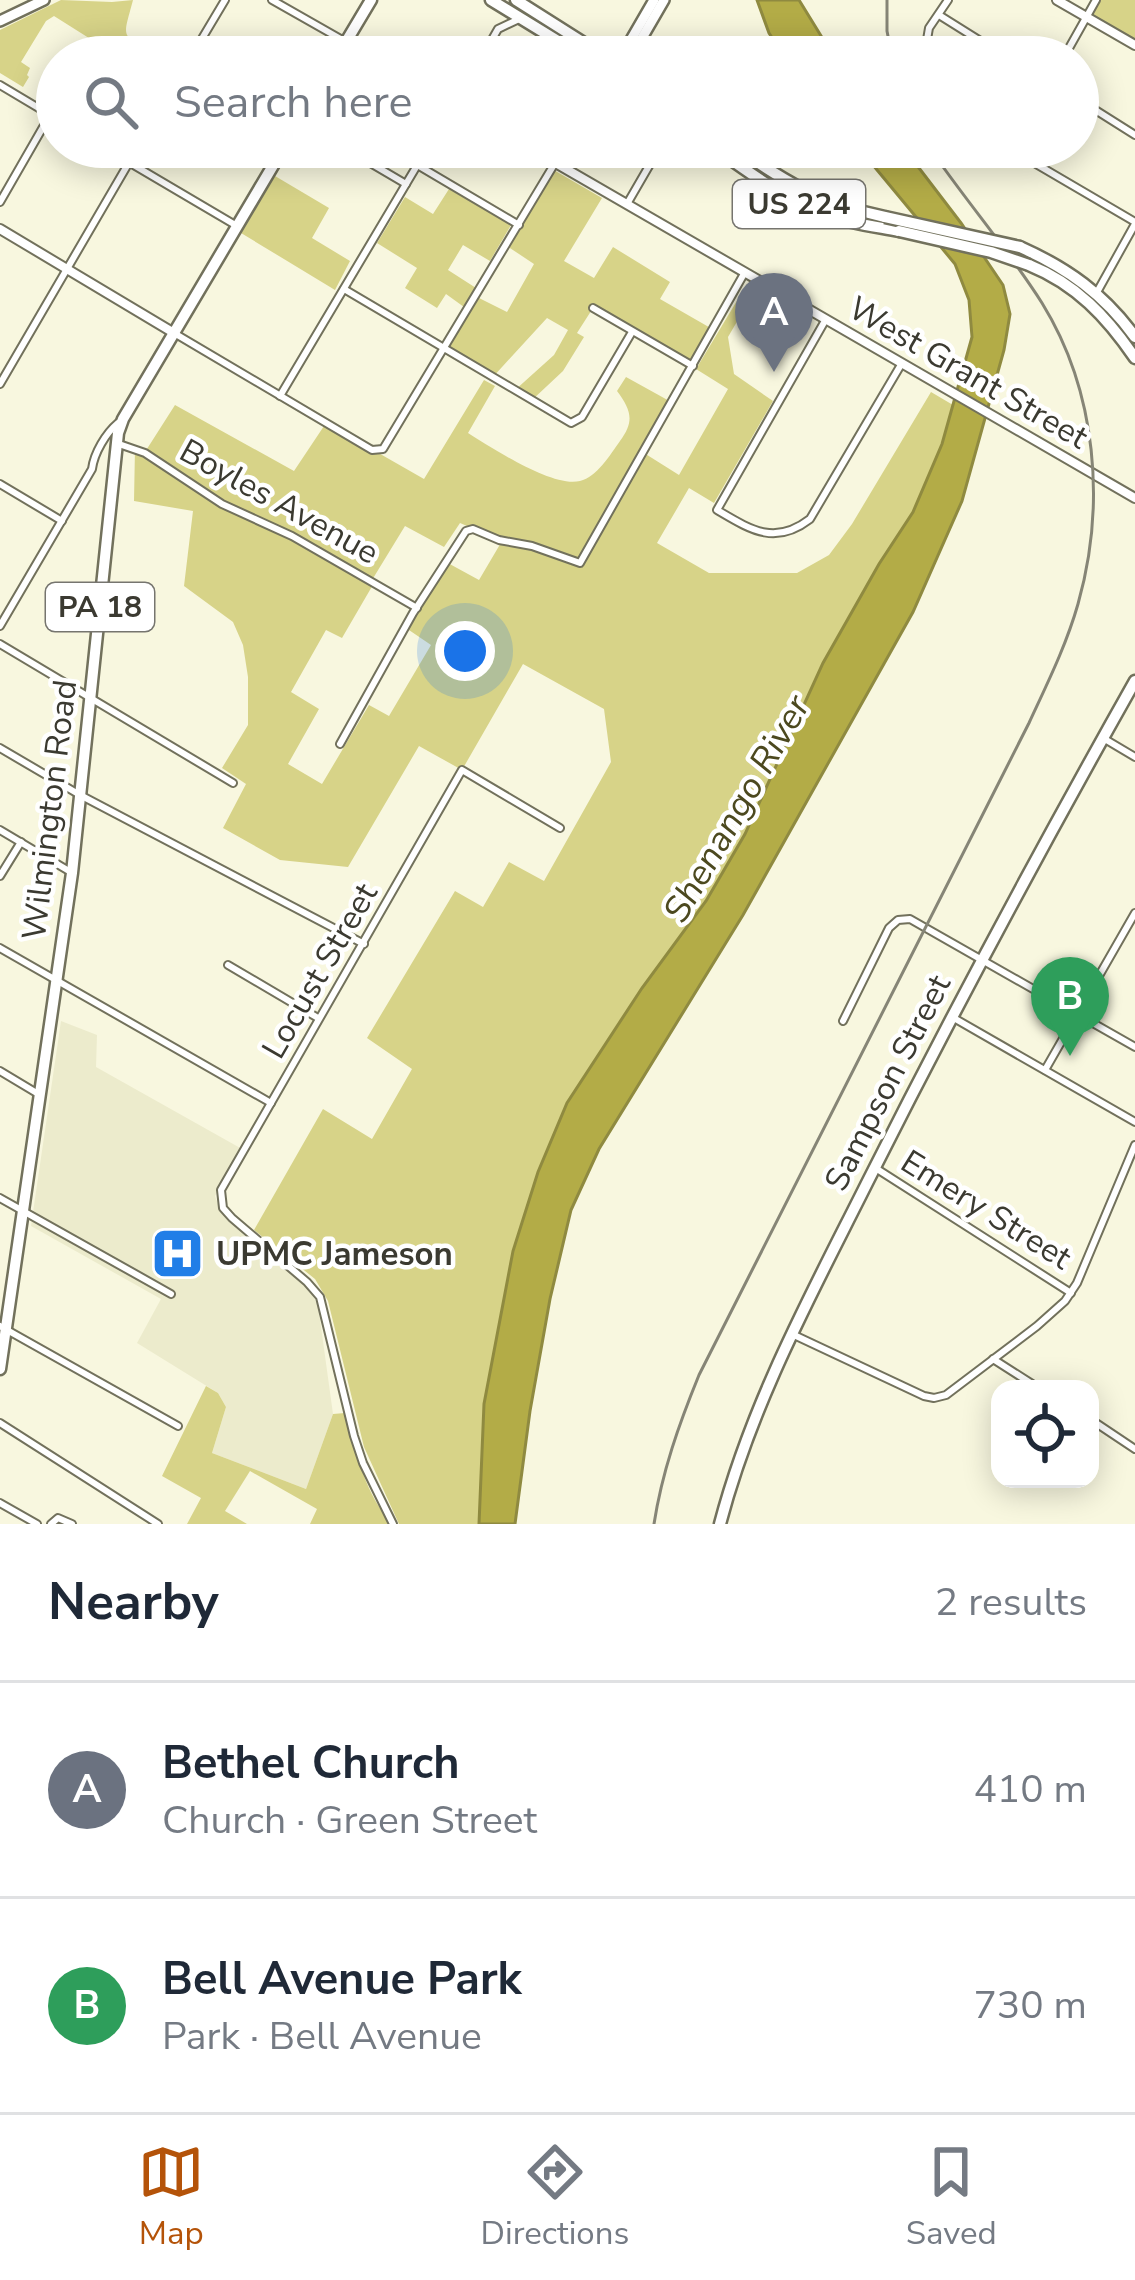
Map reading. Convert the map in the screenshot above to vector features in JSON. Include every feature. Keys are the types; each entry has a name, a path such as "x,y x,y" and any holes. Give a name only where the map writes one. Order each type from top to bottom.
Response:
{"main road":[{"path":"0,21 44,0"},
{"path":"350,36 371,0"},
{"path":"516,0 559,36"},
{"path":"637,36 655,0"},
{"path":"640,36 664,0"},
{"path":"492,1 526,9 571,36"},
{"name":"PA 18","path":"103,469 122,419 272,168"},
{"name":"US 224","path":"743,168 803,206 843,220 991,252 1058,278 1093,297 1135,358"},
{"name":"US 224","path":"765,168 811,196 850,209 1020,247 1066,270 1135,337"},
{"name":"Wilmington Road","path":"0,1369 72,873 90,698 103,469"},
{"name":"Sampson Street","path":"720,1524 756,1414 791,1334 982,958 1135,681"}],"street":[{"path":"204,36 225,0"},
{"path":"272,0 335,36"},
{"path":"928,36 948,0"},
{"path":"1058,0 1135,45"},
{"path":"1076,36 1096,0"},
{"path":"492,1 499,14 494,36"},
{"path":"498,29 526,9"},
{"path":"939,16 972,36"},
{"path":"0,86 36,107"},
{"path":"1099,112 1135,135"},
{"path":"0,202 36,145"},
{"path":"0,384 126,168"},
{"path":"139,168 237,226"},
{"path":"379,168 406,184"},
{"path":"280,396 415,168"},
{"path":"422,168 519,225"},
{"path":"0,229 380,451 553,168"},
{"name":"West Grant Street","path":"565,168 1135,497"},
{"path":"627,204 648,168"},
{"path":"1043,168 1135,223 1093,297"},
{"path":"340,744 464,532 470,529 580,563 745,272"},
{"path":"344,290 565,422 582,417 632,332"},
{"path":"593,308 693,366"},
{"path":"826,319 717,510 746,527 765,533 793,530 810,519 902,363"},
{"path":"0,626 62,521 103,469 92,462 109,430 122,419"},
{"name":"Boyles Avenue","path":"116,443 140,450 221,504 292,536 417,608"},
{"path":"0,484 62,521"},
{"path":"0,644 233,783"},
{"path":"1103,738 1135,757"},
{"path":"0,748 364,944"},
{"name":"Locust Street","path":"393,1524 354,1436 320,1297 232,1218 223,1208 221,1190 462,770 560,828"},
{"path":"0,830 72,873"},
{"path":"0,876 21,842"},
{"path":"1045,1070 1135,913"},
{"path":"843,1021 889,928 898,920 910,919 1135,1047"},
{"path":"0,948 272,1103"},
{"path":"228,965 320,1019"},
{"path":"952,1017 1135,1122"},
{"path":"0,1071 40,1095"},
{"path":"791,1334 924,1396 940,1397 1037,1327 1071,1293 1135,1145"},
{"name":"Emery Street","path":"874,1168 1071,1293"},
{"path":"0,1198 171,1294"},
{"path":"3,1328 178,1426"},
{"path":"993,1359 1026,1380"},
{"path":"0,1423 158,1524"},
{"path":"1099,1426 1135,1449"},
{"path":"0,1503 38,1524"},
{"path":"51,1524 58,1518 72,1524"}],"shaded area":[{"path":"61,0 133,0 128,36 86,36 54,16 46,21 21,62 30,68 23,87 0,73 0,30"},
{"path":"757,0 799,0 821,36 771,36"},
{"path":"1096,0 1135,0 1135,45 1086,17"},
{"path":"875,168 919,168 1003,285 1010,314 1004,350 962,501 913,612 743,915 599,1149 571,1210 550,1299 515,1524 479,1524 484,1404 513,1251 538,1172 567,1103 706,901 745,834 823,663 913,512 942,444 972,337 969,300 955,264"},
{"path":"552,169 602,198 564,261 594,278 613,247 670,282 660,299 714,330 693,366 593,308 577,333 584,337 563,371 531,401 514,391 554,355 568,330 547,318 492,378 445,349 477,297 507,312 534,264 507,246"},
{"path":"275,176 329,208 312,238 350,261 335,290 241,233"},
{"path":"449,189 511,225 490,261 463,245 448,270 476,288 464,307 446,294 437,308 405,288 417,268 377,243 405,197 433,214"},
{"path":"747,284 755,291 728,337 734,374 773,401 714,503 689,488 657,543 709,573 797,573 829,555 931,392 953,405 913,512 823,663 745,834 706,901 567,1103 513,1251 484,1404 479,1524 399,1524 364,1447 328,1301 315,1279 254,1230 323,1109 372,1139 412,1069 367,1038 455,891 483,907 509,862 544,881 611,762 604,709 523,664 462,770 419,746 348,867 280,860 223,828 246,784 222,768 248,725 243,645 233,622 184,586 193,511 134,501 135,448 145,452 175,405 294,471 326,423 424,479 484,380 495,386 468,433 539,473 580,481 603,465 628,427 628,410 617,391 626,377 673,403 644,453 679,475 728,389 696,369","holes":["460,523 502,541 479,580 446,562 406,628 431,645 389,716 369,705 322,784 288,764 319,709 291,692 326,630 342,638 405,526 444,547"]},
{"name":"UPMC Jameson","path":"61,1021 97,1035 96,1067 242,1149 215,1196 219,1207 305,1283 318,1305 333,1414 306,1489 212,1453 226,1407 218,1393 137,1343 161,1299 31,1226"},
{"path":"206,1386 218,1393 226,1407 212,1453 306,1489 333,1414 345,1413 369,1487 393,1524 310,1524 317,1509 250,1471 225,1511 247,1524 187,1524 201,1498 162,1476"}],"railway":[{"path":"887,0 888,36"},
{"path":"654,1524 672,1448 699,1375 1029,723 1068,635 1087,566 1092,528 1091,450 1075,374 1042,303 945,168"}],"place":[{"name":"Bethel Church","path":"774,372"},
{"name":"Bell Avenue Park","path":"1070,1056"},
{"name":"UPMC Jameson","path":"177,1254"}],"water label":[{"name":"Shenango River","path":"737,809"}]}
